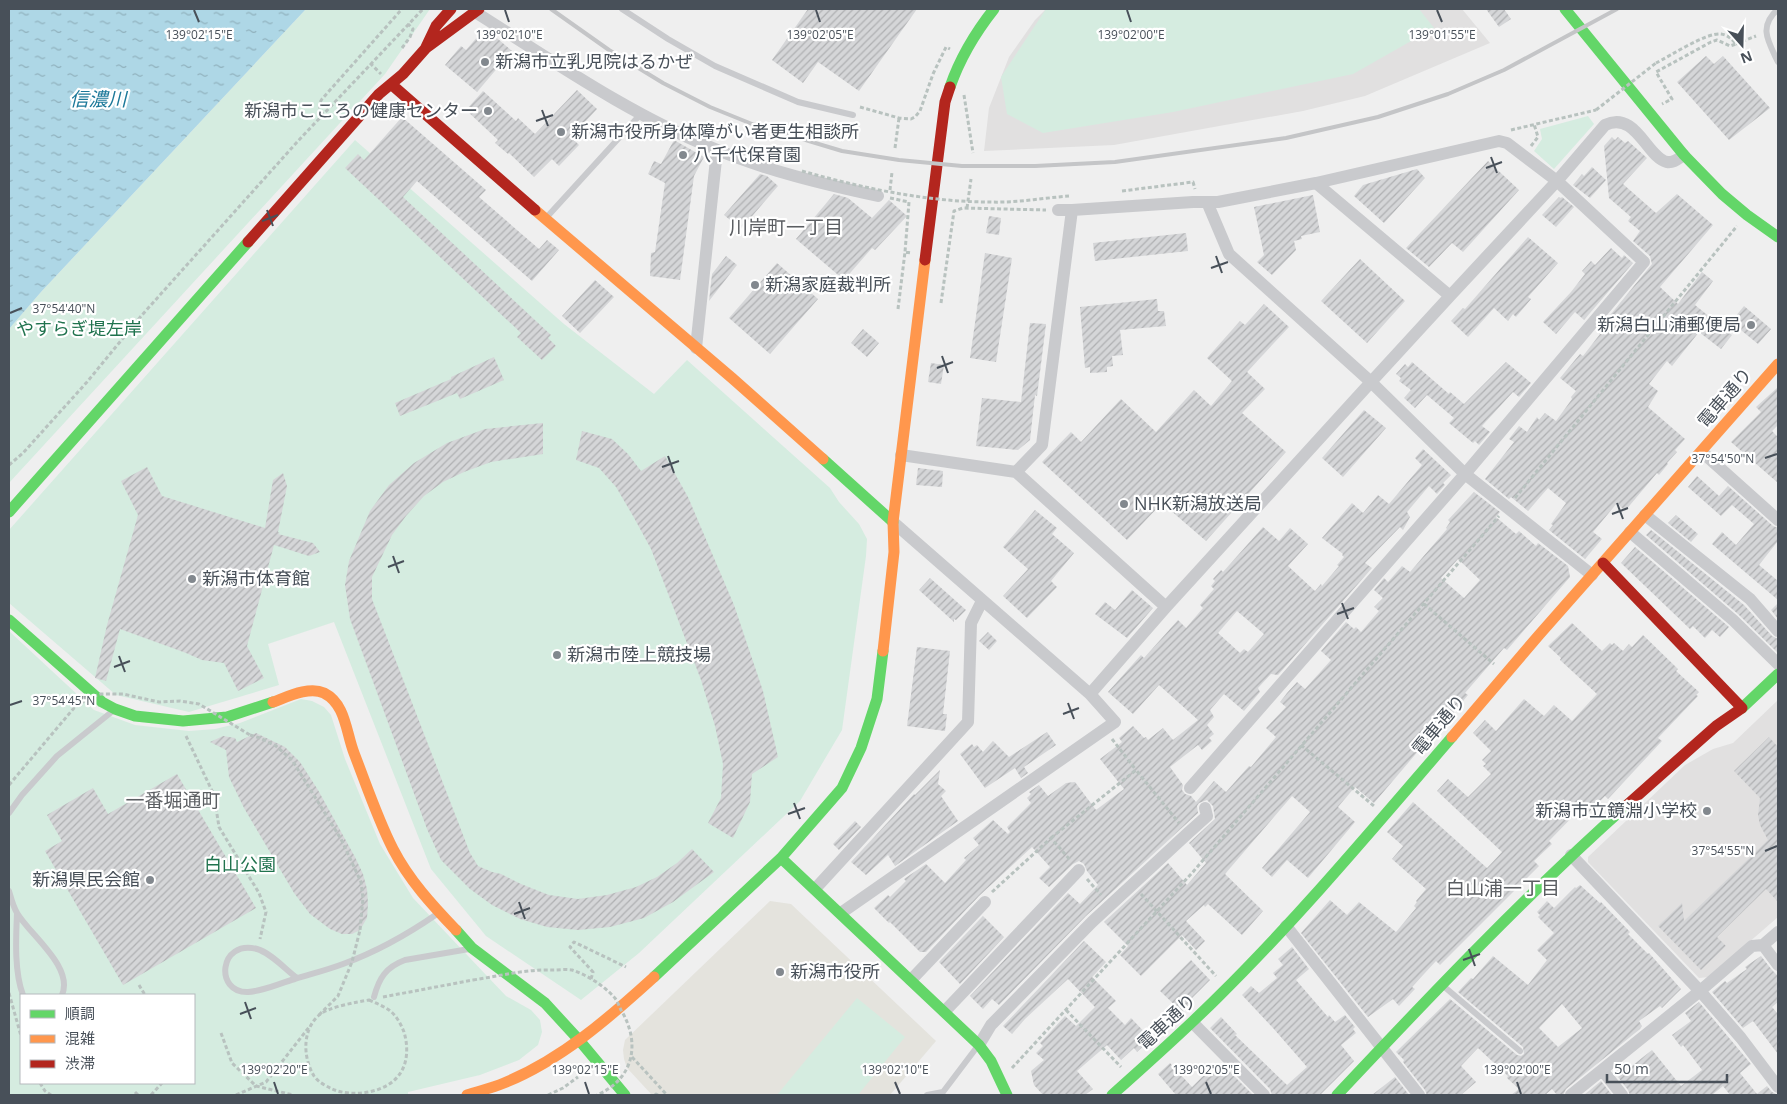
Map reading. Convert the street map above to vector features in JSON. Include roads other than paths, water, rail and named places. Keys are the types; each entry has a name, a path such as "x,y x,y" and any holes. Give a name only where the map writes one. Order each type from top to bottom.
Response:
{"street":[{"path":"426,48 436,26 450,9"},
{"path":"467,1095 504,1082 542,1064 580,1040 613,1015 781,858 842,788 861,748 877,699 894,552 892,522 945,102 963,56 994,9"},
{"path":"1565,9 1684,155 1722,194 1778,237"},
{"path":"9,512 373,101 403,74 426,48 477,11 590,85 666,127 717,150 792,176 884,197"},
{"path":"392,84 1090,694 1115,722 841,913"},
{"path":"1090,694 1166,607 1557,181 1605,125 1609,123 1626,124 1665,162 1673,162 1684,155"},
{"path":"1058,210 1218,202 1316,183 1500,141 1507,143 1557,181 1644,262 1465,474 1190,788"},
{"path":"696,348 717,150"},
{"path":"1316,183 1450,296"},
{"path":"1207,202 1229,254 1371,382 1465,474 1592,575"},
{"path":"1016,472 1042,445 1072,210"},
{"name":"電車通り","path":"1112,1095 1193,1023 1286,926 1385,816 1505,674 1778,364"},
{"path":"1702,452 1778,520"},
{"path":"901,455 1016,472 1166,607"},
{"path":"1645,515 1750,599 1778,631"},
{"path":"1630,532 1733,620 1778,664"},
{"path":"1603,563 1742,708"},
{"path":"815,889 968,722 971,623 982,601"},
{"path":"9,620 102,702 135,716 184,721 210,720 245,712 299,692 326,694 339,707 343,715 352,746 393,849 421,893 472,948 545,1003 580,1040 625,1095"},
{"path":"1337,1095 1441,984 1571,855 1716,726 1742,708 1778,674"},
{"path":"979,1045 991,1026 1110,905 1207,816 1205,808"},
{"path":"1571,855 1700,991 1741,1038 1778,1087"},
{"path":"781,858 979,1045 991,1061 1007,1095"},
{"path":"945,1011 1079,870"},
{"path":"911,980 985,902"},
{"path":"1286,926 1419,1095"},
{"path":"1571,1095 1603,1071 1752,946 1763,945 1778,932"},
{"path":"1763,945 1778,965"},
{"path":"1193,1023 1264,1095"},
{"path":"1603,1071 1622,1095"}],"lane":[{"path":"622,9 714,66 798,102 853,115"},
{"path":"1778,10 1768,20 1765,33 1778,62"},
{"path":"545,219 638,117"},
{"path":"9,813 22,795 57,756 115,709"},
{"path":"9,891 17,913 56,963 62,974 65,984 62,994"},
{"path":"297,978 258,950 241,949 228,957 225,965 225,974 228,982 234,988 241,992 257,991 342,964 362,956 418,927 438,912"},
{"path":"17,913 16,936 19,986 23,994"},
{"path":"371,999 382,976 389,968 396,964 405,960 472,948"},
{"path":"1441,984 1520,1051"},
{"path":"927,1095 944,1094 979,1045"}],"water":[{"name":"信濃川","path":"9,9 306,9 41,292 9,329"}],"railway":[{"path":"551,9 609,50 663,83 710,107 752,124 842,151 899,160 962,166 1035,166 1115,162 1286,138 1378,117 1448,94 1504,70 1617,9"}],"place":[{"name":"新潟市立乳児院はるかぜ","path":"485,62"},
{"name":"新潟市こころの健康センター","path":"488,111"},
{"name":"新潟市役所身体障がい者更生相談所","path":"561,132"},
{"name":"八千代保育園","path":"683,155"},
{"name":"新潟家庭裁判所","path":"755,285"},
{"name":"新潟白山浦郵便局","path":"1751,325"},
{"name":"NHK新潟放送局","path":"1124,504"},
{"name":"新潟市体育館","path":"192,579"},
{"name":"新潟市陸上競技場","path":"557,655"},
{"name":"新潟市立鏡淵小学校","path":"1707,811"},
{"name":"新潟県民会館","path":"150,880"},
{"name":"新潟市役所","path":"780,972"}],"district":[{"name":"川岸町一丁目","path":"786,227"},
{"name":"一番堀通町","path":"173,800"},
{"name":"白山浦一丁目","path":"1503,888"}],"park label":[{"name":"やすらぎ堤左岸","path":"79,329"},
{"name":"白山公園","path":"240,865"}]}
